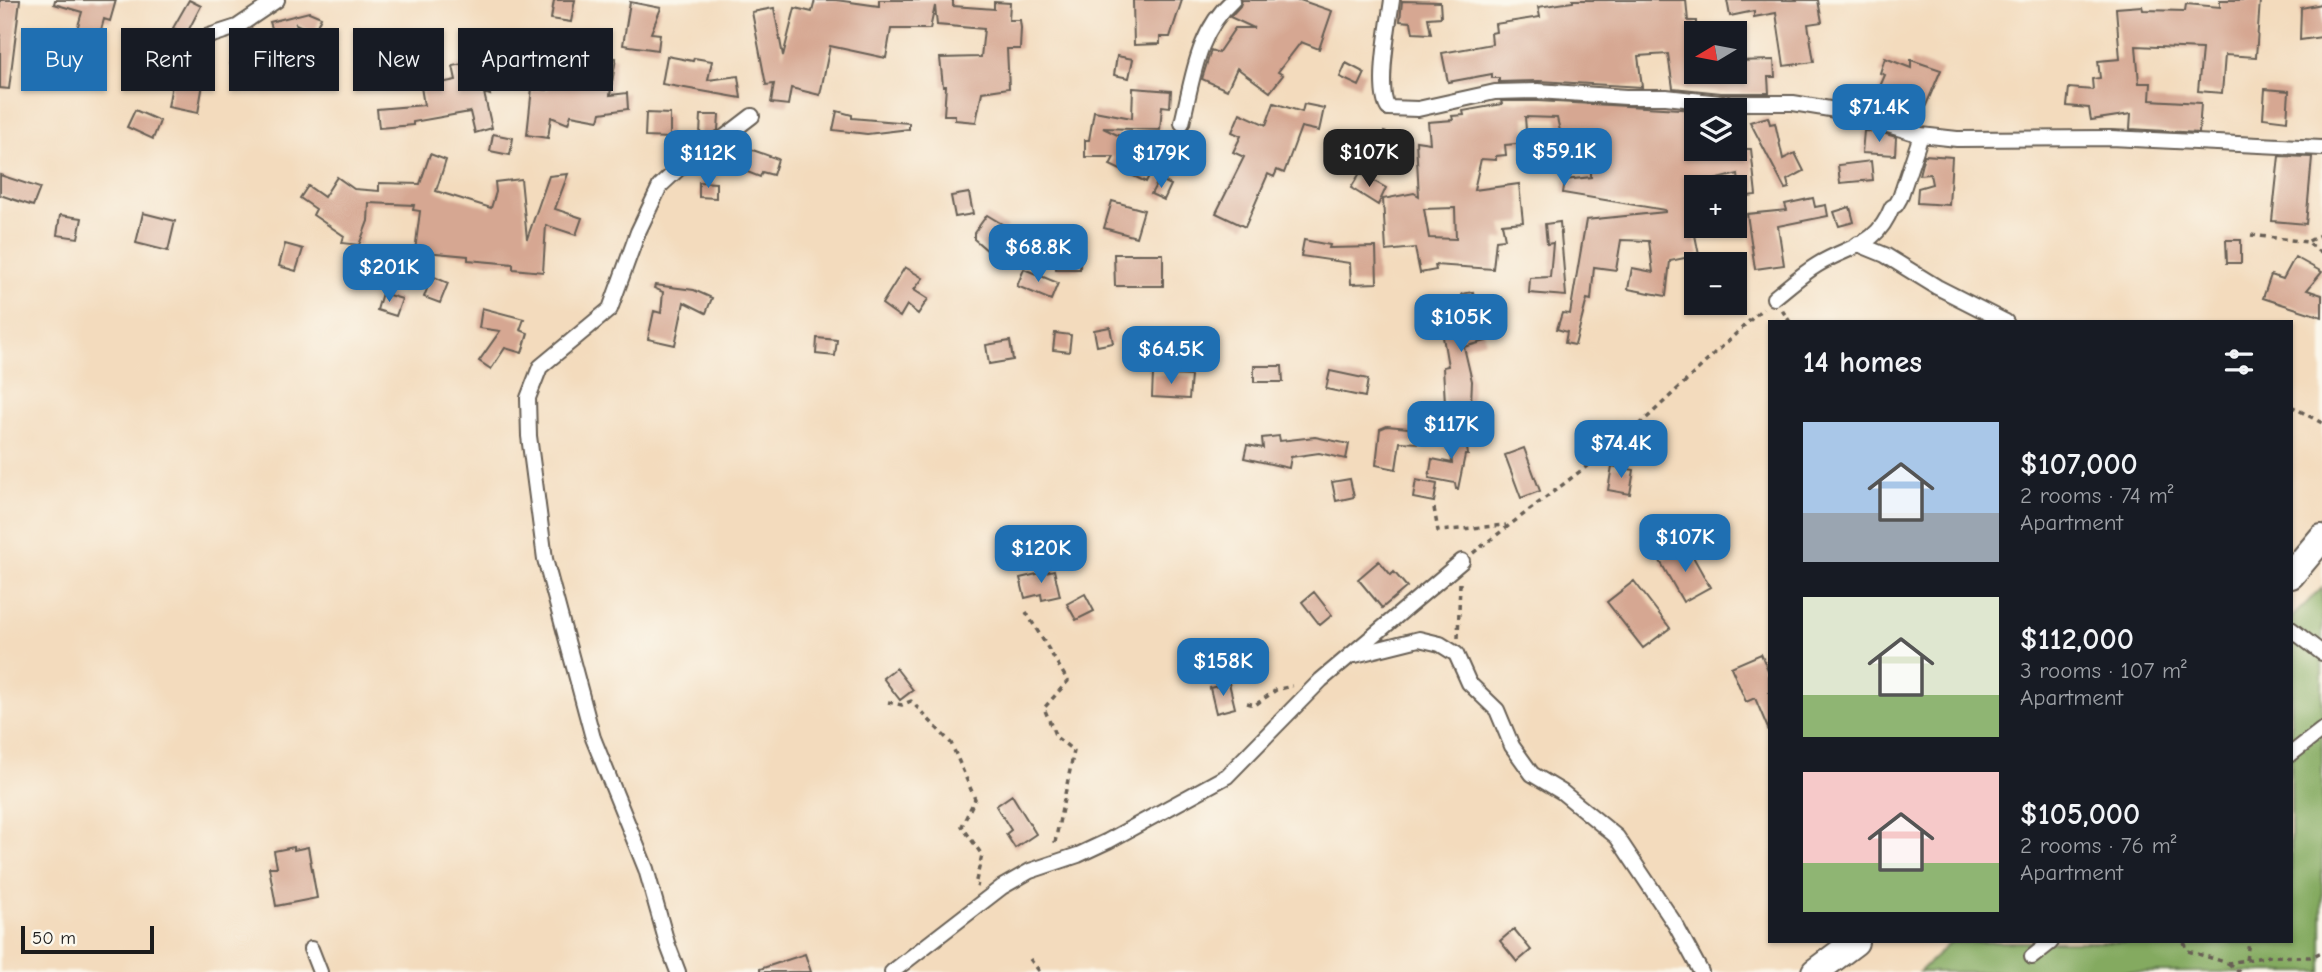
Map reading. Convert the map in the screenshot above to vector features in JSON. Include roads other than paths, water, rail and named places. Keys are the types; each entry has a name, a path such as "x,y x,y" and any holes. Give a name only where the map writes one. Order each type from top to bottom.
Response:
{"highway":[{"path":"2293,573 2322,538"},
{"path":"1815,972 1853,943"}],"street":[{"path":"215,34 237,27 277,0"},
{"path":"1182,123 1201,43 1213,21 1233,0"},
{"path":"1392,0 1384,63 1383,96 1388,108 1418,109 1495,92 1538,91 1667,97 1720,103 1793,103 1842,111 1921,135 1975,140 2111,138 2322,148"},
{"path":"678,972 646,869 593,738 545,559 529,436 528,398 540,366 610,309 638,232 660,186 688,160 752,116"},
{"path":"1774,298 1816,265 1874,237 1886,222 1892,207 1896,205 1921,135"},
{"path":"1858,244 1885,255 1937,287 2002,320"},
{"path":"892,972 1002,887 1030,871 1078,855 1108,841 1227,776 1321,680 1462,561"},
{"path":"2293,631 2322,653"},
{"path":"1352,655 1419,639 1440,644 1456,654 1469,683 1497,710 1512,746 1532,774 1562,792 1617,837 1675,924 1701,972"},
{"path":"2293,752 2322,730"},
{"path":"2032,957 2050,943"},
{"path":"311,949 320,972"}]}
